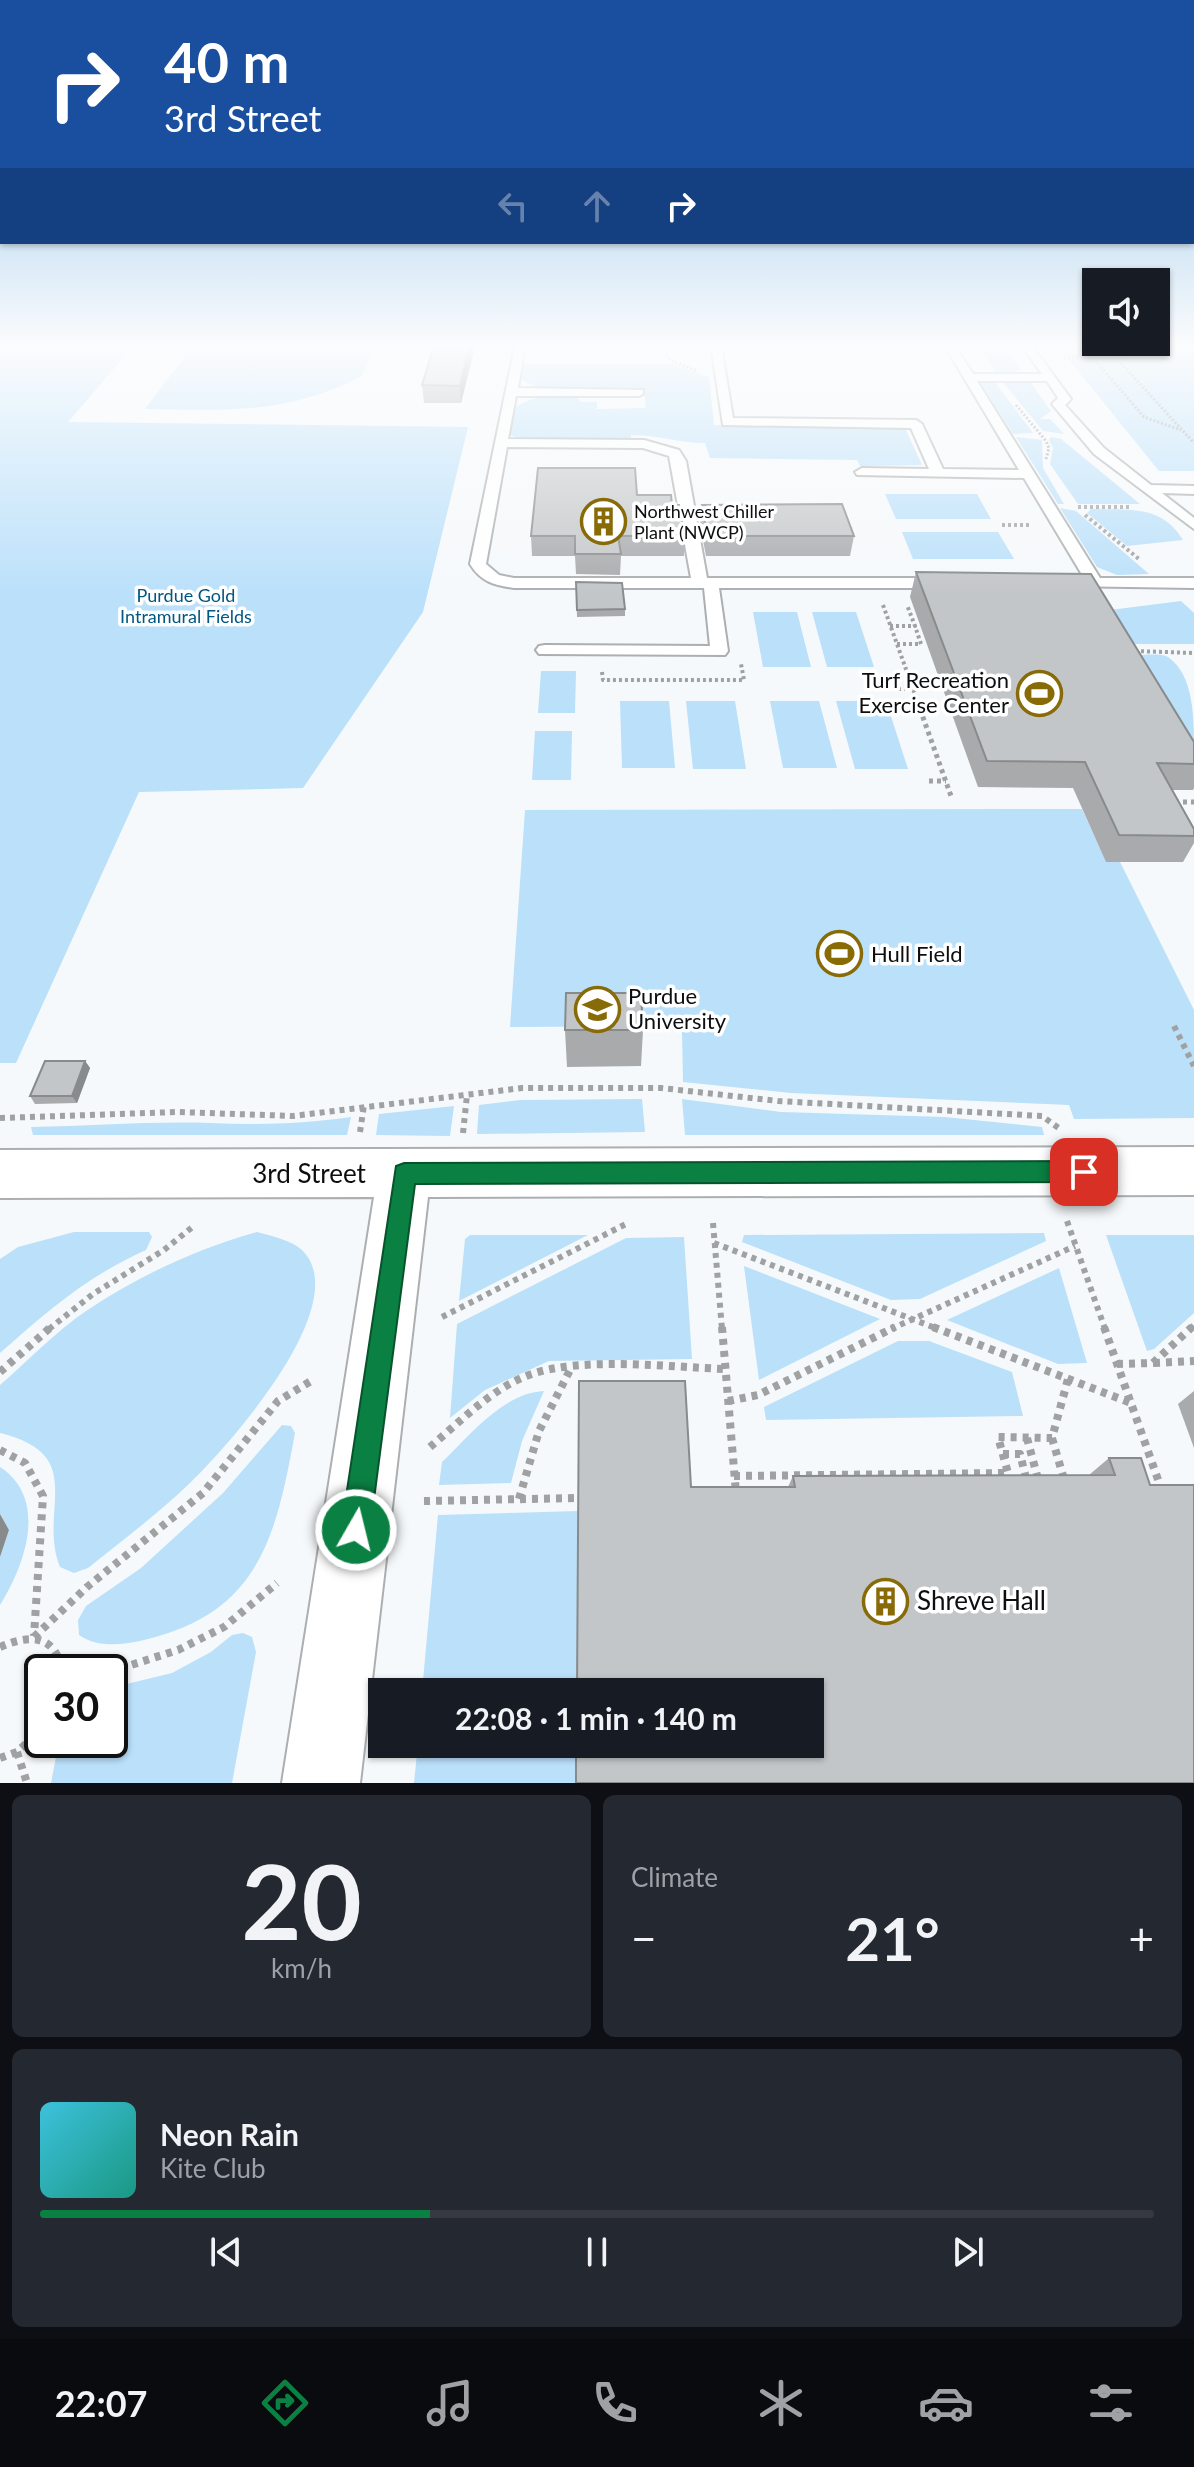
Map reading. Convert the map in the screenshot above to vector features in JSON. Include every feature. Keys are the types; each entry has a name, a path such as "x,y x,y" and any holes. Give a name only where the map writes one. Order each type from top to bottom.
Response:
{"street":[{"name":"3rd Street","path":"0,1174 382,1154 1084,1172 1194,1171"},
{"path":"321,1783 382,1154"}],"lane":[{"path":"504,429 478,564 483,574 495,580 514,583 957,583"},
{"path":"918,429 938,473"},
{"path":"1001,429 1095,583"},
{"path":"1078,429 1194,525"},
{"path":"501,443 644,444 674,453 679,461 719,651 545,650"},
{"path":"862,472 1028,474"},
{"path":"1150,489 1194,490"},
{"path":"1049,583 1194,583"}],"path":[{"path":"1036,429 1049,448 1046,465"},
{"path":"1181,430 1194,443"},
{"path":"1004,435 1083,436"},
{"path":"1138,507 1075,507 1143,563"},
{"path":"882,603 951,796"},
{"path":"897,644 921,644 906,603"},
{"path":"890,626 915,626"},
{"path":"1137,665 1129,651 1194,653"},
{"path":"602,662 603,680 744,680 739,652"},
{"path":"898,689 913,689"},
{"path":"929,781 946,781"},
{"path":"1164,802 1194,802"},
{"path":"1174,1026 1194,1066"},
{"path":"0,1118 178,1112 293,1116 522,1088 661,1088 778,1101 1042,1116 1060,1128 1084,1172"},
{"path":"463,1134 467,1095"},
{"path":"364,1105 382,1154"},
{"path":"1067,1221 1164,1496"},
{"path":"713,1223 736,1499"},
{"path":"442,1317 626,1224"},
{"path":"0,1372 97,1291 181,1241 195,1225"},
{"path":"714,1243 1131,1403"},
{"path":"728,1401 758,1395 911,1319 1075,1246"},
{"path":"1153,1363 1194,1325"},
{"path":"1117,1364 1194,1361"},
{"path":"430,1447 499,1391 532,1374 571,1368 725,1369"},
{"path":"519,1499 531,1447 549,1404 571,1368"},
{"path":"1065,1483 1052,1438 1068,1379"},
{"path":"34,1637 87,1587 203,1493 278,1401 311,1381"},
{"path":"734,1476 1008,1473 998,1437 1052,1438"},
{"path":"1027,1438 1042,1493"},
{"path":"0,1450 25,1463 43,1496 34,1637"},
{"path":"1003,1454 1020,1454 1030,1493"},
{"path":"424,1501 579,1498"},
{"path":"128,1666 178,1650 224,1627 277,1583"},
{"path":"0,1647 18,1638 34,1637 48,1641 58,1654"},
{"path":"0,1758 17,1752 24,1746"},
{"path":"17,1752 27,1783"}],"green space":[{"name":"Purdue Gold Intramural Fields","path":"0,429 467,429 423,612 303,788 139,792 16,1063 0,1063"},
{"path":"510,429 906,429 922,465 860,466 857,460 710,458 705,443 641,435 631,435 631,440 517,438 509,434"},
{"path":"1010,429 1030,429 1033,433 1013,434"},
{"path":"1060,429 1064,434 1043,431"},
{"path":"1125,429 1194,429 1194,471 1159,471"},
{"path":"1016,437 1042,440 1043,468 1064,504 1058,504"},
{"path":"1051,437 1061,439 1140,504 1078,504 1050,464 1053,448 1049,440"},
{"path":"885,494 977,494 991,519 896,519"},
{"path":"1060,508 1076,511 1149,574 1117,575 1097,567"},
{"path":"1091,509 1143,511 1165,520 1183,540 1127,546 1087,513"},
{"path":"902,532 998,532 1014,559 913,559"},
{"path":"1181,601 1194,613 1194,644 1130,644 1110,610"},
{"path":"753,612 797,612 811,667 763,667"},
{"path":"812,612 856,612 874,667 827,667"},
{"path":"1137,655 1168,657 1177,665 1191,698 1194,749"},
{"path":"541,671 576,671 575,713 538,713"},
{"path":"620,701 669,701 675,768 622,768"},
{"path":"686,701 735,701 746,769 693,769"},
{"path":"770,701 819,701 837,768 783,768"},
{"path":"836,701 886,701 908,769 855,769"},
{"path":"535,731 572,731 571,780 532,780"},
{"name":"Hull Field","path":"1082,809 1106,861 1120,862 1194,1010 1194,1118 1074,1119 1069,1105 791,1093 683,1082 682,1032 693,1026 510,1027 525,810"},
{"path":"642,1099 645,1132 477,1134 479,1105 520,1100"},
{"path":"682,1099 781,1112 945,1117 1042,1127 1044,1135 685,1135"},
{"path":"454,1106 450,1136 376,1135 379,1114"},
{"path":"351,1117 347,1135 33,1135 31,1127 280,1123"},
{"path":"74,1232 149,1232 152,1237 146,1250 86,1283 0,1353 0,1259 18,1247"},
{"path":"257,1232 281,1239 302,1250 314,1274 313,1303 301,1337 281,1372 232,1438 166,1505 88,1568 74,1573 60,1567 55,1546 52,1470 44,1455 27,1443 0,1433 0,1385 66,1326 108,1297 192,1254"},
{"path":"1044,1233 1046,1241 920,1299 891,1300 742,1242 744,1235"},
{"path":"470,1235 588,1235 459,1301 465,1239"},
{"path":"1106,1235 1194,1235 1194,1313 1154,1349 1147,1351"},
{"path":"684,1237 692,1359 549,1361 485,1390 450,1418 457,1324 626,1238"},
{"path":"744,1266 880,1319 759,1380"},
{"path":"1059,1268 1087,1363 1058,1364 947,1320"},
{"path":"898,1341 929,1341 1012,1372 1023,1416 766,1420 764,1407"},
{"path":"544,1391 522,1441 511,1483 439,1485 442,1462 488,1417 515,1399"},
{"path":"282,1425 291,1426 295,1433 280,1505 256,1565 238,1590 214,1611 183,1628 144,1640 102,1644 79,1635 78,1620 86,1606 141,1568 223,1493"},
{"path":"0,1467 15,1480 24,1496 28,1533 17,1571 0,1605 0,1557 9,1530 0,1514"},
{"path":"579,1511 578,1678 423,1678 438,1515"},
{"path":"243,1633 252,1637 256,1652 232,1783 51,1783 56,1758 128,1758 128,1684 172,1673 211,1652 232,1635"},
{"path":"417,1758 578,1758 577,1783 414,1783"}],"building":[{"name":"Northwest Chiller Plant (NWCP)","path":"538,468 635,468 637,495 671,495 672,505 679,505 685,536 618,536 621,554 575,554 575,536 531,536"},
{"path":"842,504 854,536 708,536 702,505"},
{"name":"Turf Recreation Exercise Center","path":"916,572 1091,574 1194,742 1194,764 1157,763 1194,829 1194,836 1119,835 1085,762 987,761"},
{"path":"576,582 622,583 625,609 577,610"},
{"path":"566,993 641,993 643,1030 565,1030"},
{"path":"45,1061 85,1061 72,1096 30,1096"},
{"name":"Shreve Hall","path":"579,1381 685,1381 691,1487 795,1487 793,1476 1115,1475 1109,1458 1141,1458 1150,1485 1194,1485 1194,1783 576,1783 576,1758 824,1758 824,1678 577,1678"}],"place":[{"name":"Northwest Chiller Plant (NWCP)","path":"603,522"},
{"name":"Turf Recreation Exercise Center","path":"1040,693"},
{"name":"Hull Field","path":"840,954"},
{"name":"Purdue University","path":"597,1009"},
{"name":"Shreve Hall","path":"886,1601"}],"route":[{"path":"356,1530 404,1174 1084,1172"}]}
